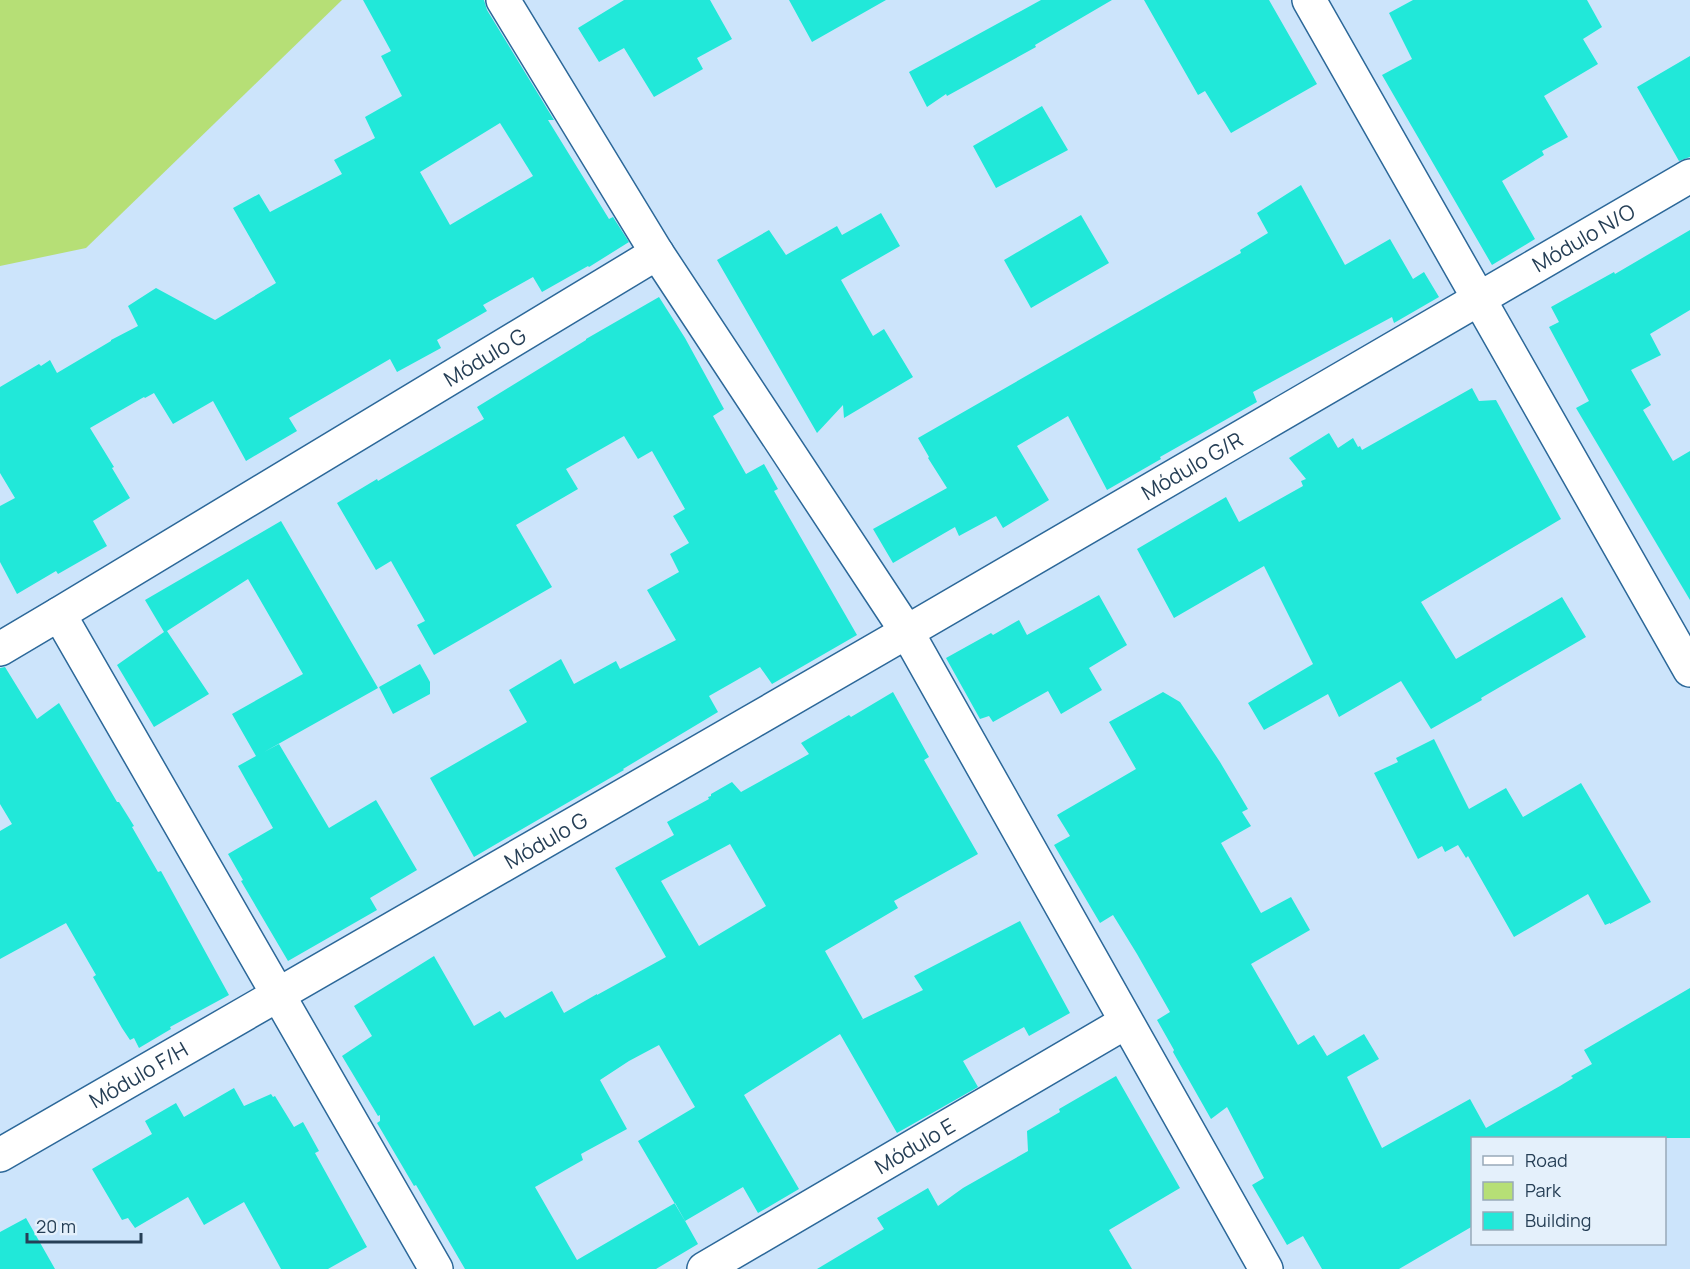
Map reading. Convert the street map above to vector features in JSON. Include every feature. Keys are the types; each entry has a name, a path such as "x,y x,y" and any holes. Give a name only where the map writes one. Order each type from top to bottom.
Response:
{"street":[{"path":"503,0 657,253 907,632 1266,1269"},
{"path":"1309,0 1690,670"},
{"name":"Módulo N/O","path":"1478,298 1690,176"},
{"name":"Módulo G","path":"0,649 657,253"},
{"name":"Módulo G/R","path":"907,632 1478,298"},
{"path":"59,614 436,1269"},
{"name":"Módulo G","path":"278,993 907,632"},
{"name":"Módulo F/H","path":"0,1155 278,993"},
{"name":"Módulo E","path":"704,1269 1126,1022"}],"green space":[{"path":"0,0 342,0 86,248 0,266"}],"building":[{"path":"363,0 484,0 487,10 554,120 548,120 609,219 613,217 629,242 542,292 533,277 483,305 487,311 437,340 441,348 397,372 390,359 289,418 297,431 246,461 213,401 173,424 154,393 90,428 130,498 93,521 107,546 58,574 56,571 17,594 0,562 0,506 15,498 0,473 0,387 50,360 57,373 138,326 128,306 156,288 215,320 276,283 233,208 259,194 270,212 342,174 334,160 375,138 365,117 402,96 381,56 391,51","holes":["500,123 533,176 450,225 420,172"]},
{"path":"624,0 710,0 732,39 697,58 703,69 654,97 624,48 599,62 578,28"},
{"path":"789,0 886,0 812,42"},
{"path":"1041,0 1112,0 1035,45 1036,47 947,96 946,94 927,107 909,72"},
{"path":"1144,0 1269,0 1317,84 1231,133 1205,91 1198,95"},
{"path":"1413,0 1587,0 1602,27 1583,39 1598,64 1544,96 1568,137 1542,151 1544,155 1502,181 1535,239 1492,265 1382,75 1412,59 1389,13"},
{"path":"1690,56 1690,157 1679,161 1637,87"},
{"path":"1042,106 1068,150 996,188 973,146"},
{"path":"1301,185 1345,265 1390,239 1413,279 1424,272 1439,297 1394,323 1392,317 1253,392 1257,402 1107,490 1068,416 1017,446 1049,500 1003,528 996,516 959,536 955,527 893,563 873,529 947,488 918,438 1241,253 1240,250 1268,233 1257,213"},
{"path":"881,213 900,246 841,280 873,336 884,329 913,377 844,418 843,405 817,433 717,260 769,230 786,255 837,226 842,235"},
{"path":"1081,215 1109,263 1031,308 1004,260"},
{"path":"1690,230 1690,310 1650,334 1661,355 1631,370 1651,405 1643,410 1673,461 1690,451 1690,600 1576,408 1589,401 1549,327 1559,322 1551,307 1614,272 1615,274"},
{"path":"659,297 685,338 724,409 713,416 746,474 764,464 778,489 774,491 857,635 772,684 760,667 709,696 718,712 624,770 474,857 430,778 527,722 509,690 561,659 574,684 616,661 620,669 676,640 647,590 679,572 670,554 689,543 673,516 685,509 652,451 638,459 624,436 566,469 578,489 516,525 552,587 434,655 417,625 425,621 391,561 376,570 337,503 484,419 477,407 586,339"},
{"path":"1472,388 1479,401 1496,400 1561,519 1421,602 1456,659 1562,597 1586,637 1431,729 1401,681 1339,717 1328,694 1264,730 1248,703 1313,664 1264,566 1174,618 1137,549 1226,497 1239,522 1303,486 1301,481 1306,479 1289,458 1329,433 1338,448 1353,438 1362,450"},
{"path":"281,521 378,688 264,752 279,744 329,828 376,800 417,870 370,898 377,910 288,961 241,881 243,880 228,854 273,828 238,766 256,756 232,714 303,674 248,579 167,631 209,694 154,727 117,665 164,632 145,600"},
{"path":"1099,595 1127,645 1089,668 1102,690 1061,714 1048,691 993,722 989,716 980,719 946,658 1019,620 1027,635"},
{"path":"420,664 430,682 430,694 393,714 379,687"},
{"path":"5,667 37,719 59,703 117,802 134,826 132,827 158,872 161,871 229,995 170,1027 171,1029 139,1048 134,1038 130,1040 122,1028 93,977 96,975 66,923 0,959 0,831 12,824 0,804 0,668"},
{"path":"893,692 929,757 924,760 978,854 894,901 898,908 825,951 863,1019 861,1020 923,990 914,976 1020,921 1070,1013 1029,1036 1024,1027 963,1061 978,1087 897,1133 840,1034 744,1095 799,1189 758,1213 743,1187 685,1221 698,1244 656,1269 465,1269 377,1123 380,1121 380,1115 378,1116 342,1056 372,1036 354,1006 434,956 474,1026 500,1011 505,1018 552,991 564,1013 666,957 615,868 674,835 667,822 709,799 711,794 732,782 741,792 809,754 801,743","holes":["730,844 766,906 699,946 661,881","659,1045 695,1107 638,1141 675,1203 577,1260 535,1187 583,1160 581,1154 627,1129 600,1080"]},
{"path":"1163,692 1180,702 1220,762 1248,809 1242,812 1251,826 1221,843 1261,913 1291,897 1310,930 1251,964 1298,1045 1314,1035 1327,1056 1364,1034 1379,1059 1347,1077 1382,1148 1470,1099 1486,1128 1560,1086 1573,1078 1571,1076 1592,1064 1584,1050 1690,988 1690,1138 1471,1137 1471,1227 1399,1269 1322,1269 1303,1236 1287,1245 1252,1185 1264,1178 1227,1107 1211,1119 1157,1020 1170,1012 1137,954 1113,915 1100,923 1054,845 1070,836 1057,815 1136,769 1109,722"},
{"path":"1434,739 1469,809 1506,788 1523,817 1581,783 1651,902 1605,925 1588,894 1514,937 1468,856 1466,858 1458,845 1445,852 1442,846 1418,859 1374,773 1398,762 1396,758"},
{"path":"1116,1076 1180,1188 1109,1230 1132,1269 817,1269 884,1229 877,1218 928,1188 938,1206 963,1188 1028,1151 1027,1131 1060,1112 1059,1109"},
{"path":"234,1088 244,1106 271,1094 275,1096 294,1127 303,1122 319,1151 315,1153 367,1247 328,1269 281,1269 244,1202 204,1225 188,1197 135,1228 128,1218 122,1220 92,1169 152,1134 145,1121 176,1103 184,1117"},
{"path":"26,1218 55,1269 0,1269 0,1232"}]}
